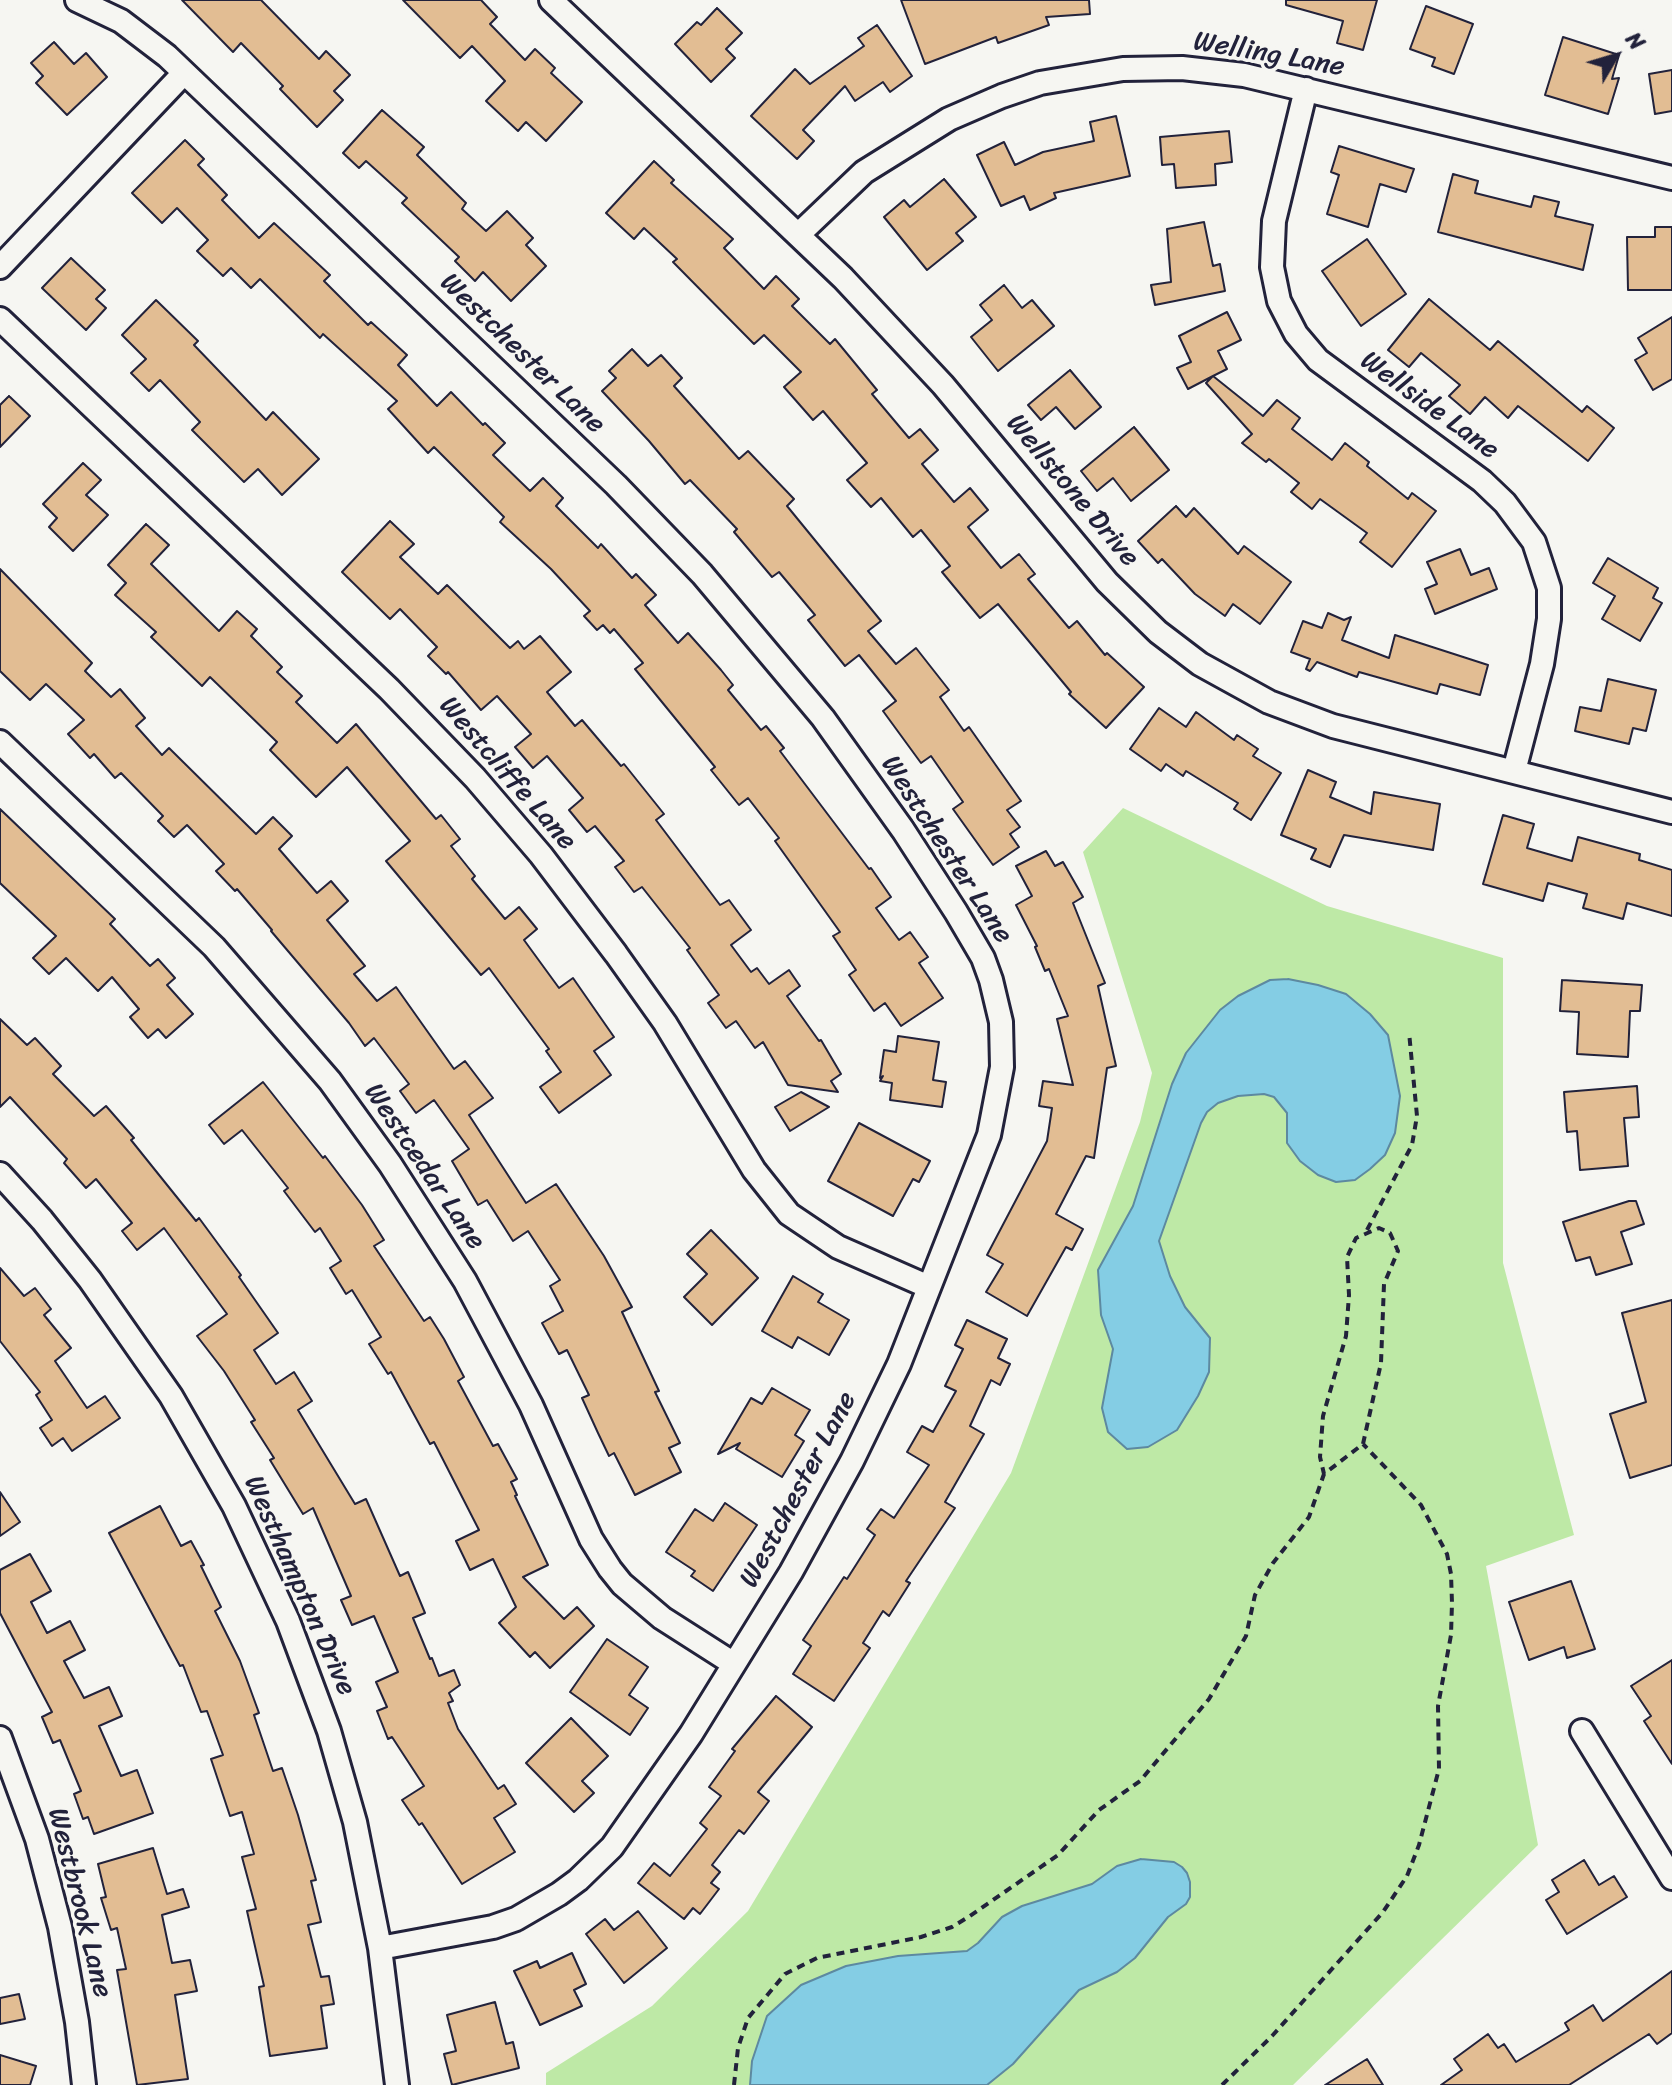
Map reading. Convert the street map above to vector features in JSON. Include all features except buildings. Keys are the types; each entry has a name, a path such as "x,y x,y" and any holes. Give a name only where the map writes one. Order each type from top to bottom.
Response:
{"street":[{"name":"Westchester Lane","path":"77,0 103,10 139,33 184,73 616,485 702,574 823,718 903,830 983,958 997,1002 1003,1043 1002,1067 989,1135 899,1364 852,1461 785,1582 691,1734 626,1829 578,1880 539,1907 493,1927 380,1948"},
{"name":"Wellstone Drive","path":"551,0 799,234 943,385 1107,582 1141,617 1200,664 1246,691 1310,719 1358,734 1672,812"},
{"name":"Welling Lane","path":"799,234 845,188 906,144 966,111 1040,83 1123,69 1172,68 1244,75 1672,178"},
{"path":"0,267 184,73"},
{"name":"Wellside Lane","path":"1306,89 1274,221 1272,267 1279,301 1296,334 1318,360 1493,491 1516,515 1534,542 1549,588 1549,619 1542,664 1514,771"},
{"name":"Westcliffe Lane","path":"0,319 399,699 475,778 541,855 616,954 665,1023 754,1170 789,1214 838,1247 929,1287"},
{"name":"Westcedar Lane","path":"0,742 214,947 330,1081 399,1177 465,1281 524,1391 588,1532 610,1569 639,1600 662,1618 734,1664"},
{"name":"Westhampton Drive","path":"0,1174 65,1248 144,1356 194,1434 253,1543 297,1644 329,1731 355,1822 380,1948 397,2085"},
{"path":"1582,1731 1672,1878"},
{"name":"Westbrook Lane","path":"0,1738 37,1839 60,1927 77,2022 84,2085"}],"path":[{"path":"1366,1232 1412,1145 1417,1116 1409,1032"},
{"path":"734,2085 738,2048 748,2018 785,1974 817,1958 921,1937 952,1927 1058,1855 1099,1810 1140,1781 1185,1729 1224,1675 1246,1636 1255,1595 1273,1563 1309,1517 1324,1474 1320,1457 1323,1416 1346,1336 1349,1295 1347,1257 1356,1238 1379,1228 1390,1233 1398,1251 1384,1284 1381,1363 1363,1444 1324,1474"},
{"path":"1222,2085 1272,2036 1383,1912 1407,1876 1419,1845 1439,1769 1438,1706 1451,1635 1451,1574 1447,1554 1421,1505 1363,1444"}],"green space":[{"path":"1123,808 1327,906 1503,958 1503,1263 1574,1535 1486,1566 1538,1845 1293,2085 546,2085 546,2073 652,2006 748,1911 1011,1473 1140,1122 1152,1073 1083,852"}],"water":[{"path":"1288,979 1346,994 1370,1014 1388,1035 1400,1096 1395,1133 1385,1155 1370,1169 1355,1180 1336,1182 1318,1175 1300,1161 1287,1143 1287,1113 1274,1097 1264,1094 1238,1096 1218,1103 1207,1112 1159,1241 1170,1276 1185,1307 1210,1338 1209,1372 1177,1430 1148,1447 1127,1449 1108,1432 1102,1408 1113,1349 1101,1315 1098,1270 1133,1206 1172,1084 1186,1053 1220,1010 1238,996 1270,980"},
{"path":"1141,1859 1174,1862 1182,1867 1190,1882 1190,1897 1186,1904 1168,1917 1135,1958 1117,1972 1079,1990 1013,2064 987,2085 750,2085 752,2061 767,2016 801,1985 846,1966 898,1956 967,1951 1002,1917 1022,1906 1092,1884 1117,1866"}]}
